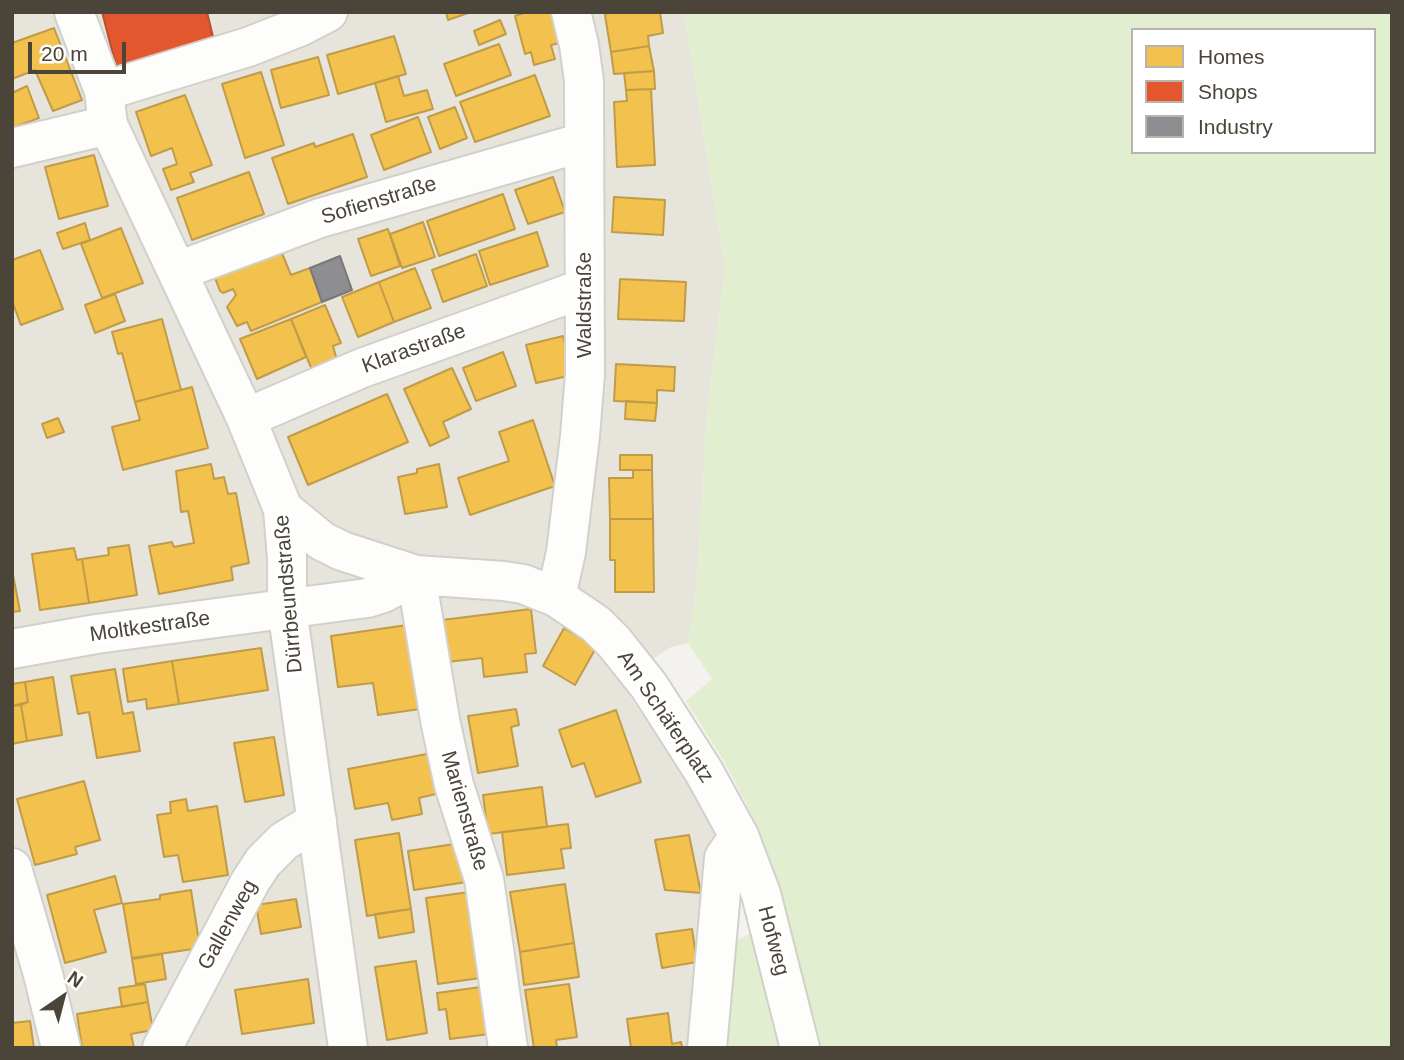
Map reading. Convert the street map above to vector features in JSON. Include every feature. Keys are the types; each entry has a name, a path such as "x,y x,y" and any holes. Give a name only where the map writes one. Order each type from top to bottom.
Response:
{"street":[{"name":"Dürrbeundstraße","path":"74,12 106,108 177,271 246,418 283,509 287,608 348,1048"},
{"path":"12,148 299,27 328,12"},
{"name":"Waldstraße","path":"556,597 566,552 583,412 585,288 582,62 571,12"},
{"name":"Sofienstraße","path":"177,271 320,218 584,142"},
{"name":"Klarastraße","path":"246,418 362,368 585,288"},
{"name":"Am Schäferplatz","path":"283,509 322,541 342,551 416,575 523,584 556,597 596,624 649,687 704,772 739,836"},
{"path":"287,608 367,598 383,593 416,575"},
{"name":"Marienstraße","path":"416,575 440,720 454,785 484,879 508,1048"},
{"name":"Moltkestraße","path":"12,649 96,634 287,608"},
{"name":"Gallenweg","path":"162,1048 263,862 284,841 317,821"},
{"path":"707,1048 725,853 739,836"},
{"name":"Hofweg","path":"739,836 764,904 800,1048"},
{"path":"12,868 61,1048"}],"shaded area":[{"path":"12,12 684,12 725,267 707,414 697,584 688,643 671,647 620,681 694,793 715,831 700,1048 12,1048"}],"green space":[{"path":"684,12 1392,12 1392,1048 716,1048 724,946 788,916 769,856 750,811 724,761 686,701 712,679 688,643 697,584 707,414 725,267"}],"building: Homes":[{"path":"446,12 471,12 448,20"},
{"path":"527,12 552,12 560,43 551,45 555,59 534,65 531,52 525,54 515,16"},
{"path":"609,12 660,12 663,33 648,36 649,46 611,52 605,15"},
{"path":"500,20 506,34 479,45 474,31"},
{"path":"54,28 82,100 53,111 35,70 12,79 12,43"},
{"path":"394,36 406,74 338,94 327,55"},
{"path":"499,44 511,75 456,96 444,64"},
{"path":"649,46 654,71 614,74 611,52"},
{"path":"318,57 329,95 281,108 271,70"},
{"path":"654,71 655,89 626,90 624,73"},
{"path":"261,72 284,145 245,158 222,84"},
{"path":"535,75 550,116 475,142 460,102"},
{"path":"398,76 404,96 427,90 433,109 386,122 375,83"},
{"path":"27,86 39,118 12,128 12,93"},
{"path":"651,89 655,165 617,167 614,102 627,101 626,90"},
{"path":"185,95 212,165 190,173 194,182 171,190 163,169 177,164 172,148 151,156 136,112"},
{"path":"455,107 467,138 440,149 428,117"},
{"path":"418,117 431,152 384,170 371,135"},
{"path":"353,134 367,177 288,204 272,158 314,143 315,147"},
{"path":"94,155 108,206 59,219 45,167"},
{"path":"249,172 264,214 192,240 177,198"},
{"path":"553,177 565,212 528,224 515,190"},
{"path":"503,194 515,229 439,256 427,221"},
{"path":"614,197 665,200 663,235 612,232"},
{"path":"423,222 435,257 402,268 390,234"},
{"path":"85,223 90,240 63,249 57,233"},
{"path":"121,228 143,283 102,298 81,244"},
{"path":"388,229 400,266 371,276 358,239"},
{"path":"537,232 548,266 490,285 479,251"},
{"path":"279,246 291,275 310,268 322,302 251,331 247,322 237,326 227,307 236,295 233,289 223,293 220,291 215,278"},
{"path":"40,250 63,309 21,325 12,301 12,260"},
{"path":"476,254 487,286 443,302 432,270"},
{"path":"415,268 431,308 394,322 379,282"},
{"path":"620,279 686,282 684,321 618,319"},
{"path":"379,282 394,322 358,337 342,297"},
{"path":"115,294 125,321 95,333 85,305"},
{"path":"325,305 341,343 333,346 337,360 312,370 291,319"},
{"path":"162,319 181,390 135,402 122,353 118,354 112,332"},
{"path":"291,319 306,357 257,379 240,339"},
{"path":"563,336 573,375 536,383 526,345"},
{"path":"503,352 516,386 476,401 463,368"},
{"path":"616,364 675,367 674,391 657,390 657,403 614,401"},
{"path":"452,368 471,409 443,422 449,437 430,446 404,389"},
{"path":"192,387 208,448 123,470 112,427 140,420 135,402"},
{"path":"387,394 408,442 308,485 288,437"},
{"path":"626,401 657,403 655,421 625,419"},
{"path":"58,418 64,432 47,438 42,424"},
{"path":"533,420 555,486 470,515 458,478 509,461 499,432"},
{"path":"620,455 652,455 652,470 620,470"},
{"path":"211,464 214,479 224,477 228,494 236,493 249,563 231,567 233,580 159,594 149,546 172,542 174,547 194,543 188,511 181,512 176,471"},
{"path":"439,464 447,507 405,514 398,477"},
{"path":"633,470 652,470 653,519 610,519 609,478 633,478"},
{"path":"610,519 653,519 654,592 615,592 615,560 610,560"},
{"path":"129,545 137,595 89,603 82,559 109,555 108,548"},
{"path":"74,548 77,560 82,559 89,603 40,610 32,554"},
{"path":"12,570 20,611 12,612"},
{"path":"531,609 536,653 525,654 527,672 484,677 482,658 447,662 442,620"},
{"path":"407,625 420,709 378,715 373,683 338,687 331,636"},
{"path":"564,628 597,646 575,685 543,666"},
{"path":"261,648 268,690 179,704 172,661"},
{"path":"172,661 179,704 147,709 146,699 128,702 123,669"},
{"path":"115,669 123,714 133,712 140,751 97,758 89,712 78,714 71,676"},
{"path":"53,677 62,735 27,741 21,705 28,702 25,682"},
{"path":"25,682 28,702 12,706 12,684"},
{"path":"21,705 27,741 12,744 12,706"},
{"path":"516,709 519,725 511,727 518,766 478,773 468,716"},
{"path":"616,710 641,782 596,797 584,763 572,767 559,730"},
{"path":"274,737 284,795 245,802 234,743"},
{"path":"432,753 440,793 419,798 422,814 392,820 388,803 355,809 348,769"},
{"path":"84,781 100,840 75,847 77,854 35,865 17,799"},
{"path":"542,787 547,827 488,834 483,795"},
{"path":"186,799 188,811 217,806 228,875 183,882 178,855 164,857 157,815 171,813 170,802"},
{"path":"568,824 571,848 561,849 564,868 507,875 502,832"},
{"path":"399,833 411,909 367,916 355,840"},
{"path":"689,835 701,893 665,890 655,840"},
{"path":"461,843 467,882 414,890 408,851"},
{"path":"115,876 122,903 94,910 106,952 65,963 47,895"},
{"path":"565,884 574,943 520,952 510,892"},
{"path":"191,890 200,948 132,958 123,904 160,899 160,895"},
{"path":"469,892 480,978 438,984 426,898"},
{"path":"296,899 301,927 261,934 256,905"},
{"path":"411,909 414,932 379,938 375,914"},
{"path":"692,929 697,962 662,968 656,934"},
{"path":"574,943 579,977 524,985 520,952"},
{"path":"162,954 166,979 136,984 132,959"},
{"path":"416,961 427,1033 387,1040 375,967"},
{"path":"308,979 314,1023 242,1034 235,990"},
{"path":"145,984 148,1002 122,1007 119,988"},
{"path":"569,984 577,1037 556,1040 557,1048 534,1048 525,990"},
{"path":"481,987 489,1034 450,1039 446,1009 439,1010 437,993"},
{"path":"148,1002 153,1030 131,1034 134,1048 82,1048 77,1014"},
{"path":"668,1013 672,1044 681,1042 682,1048 631,1048 627,1019"},
{"path":"30,1021 34,1048 12,1048 12,1023"}],"building: Shops":[{"path":"102,12 207,12 214,41 116,66"}],"building: Industry":[{"path":"340,256 352,290 322,302 310,268"}]}
